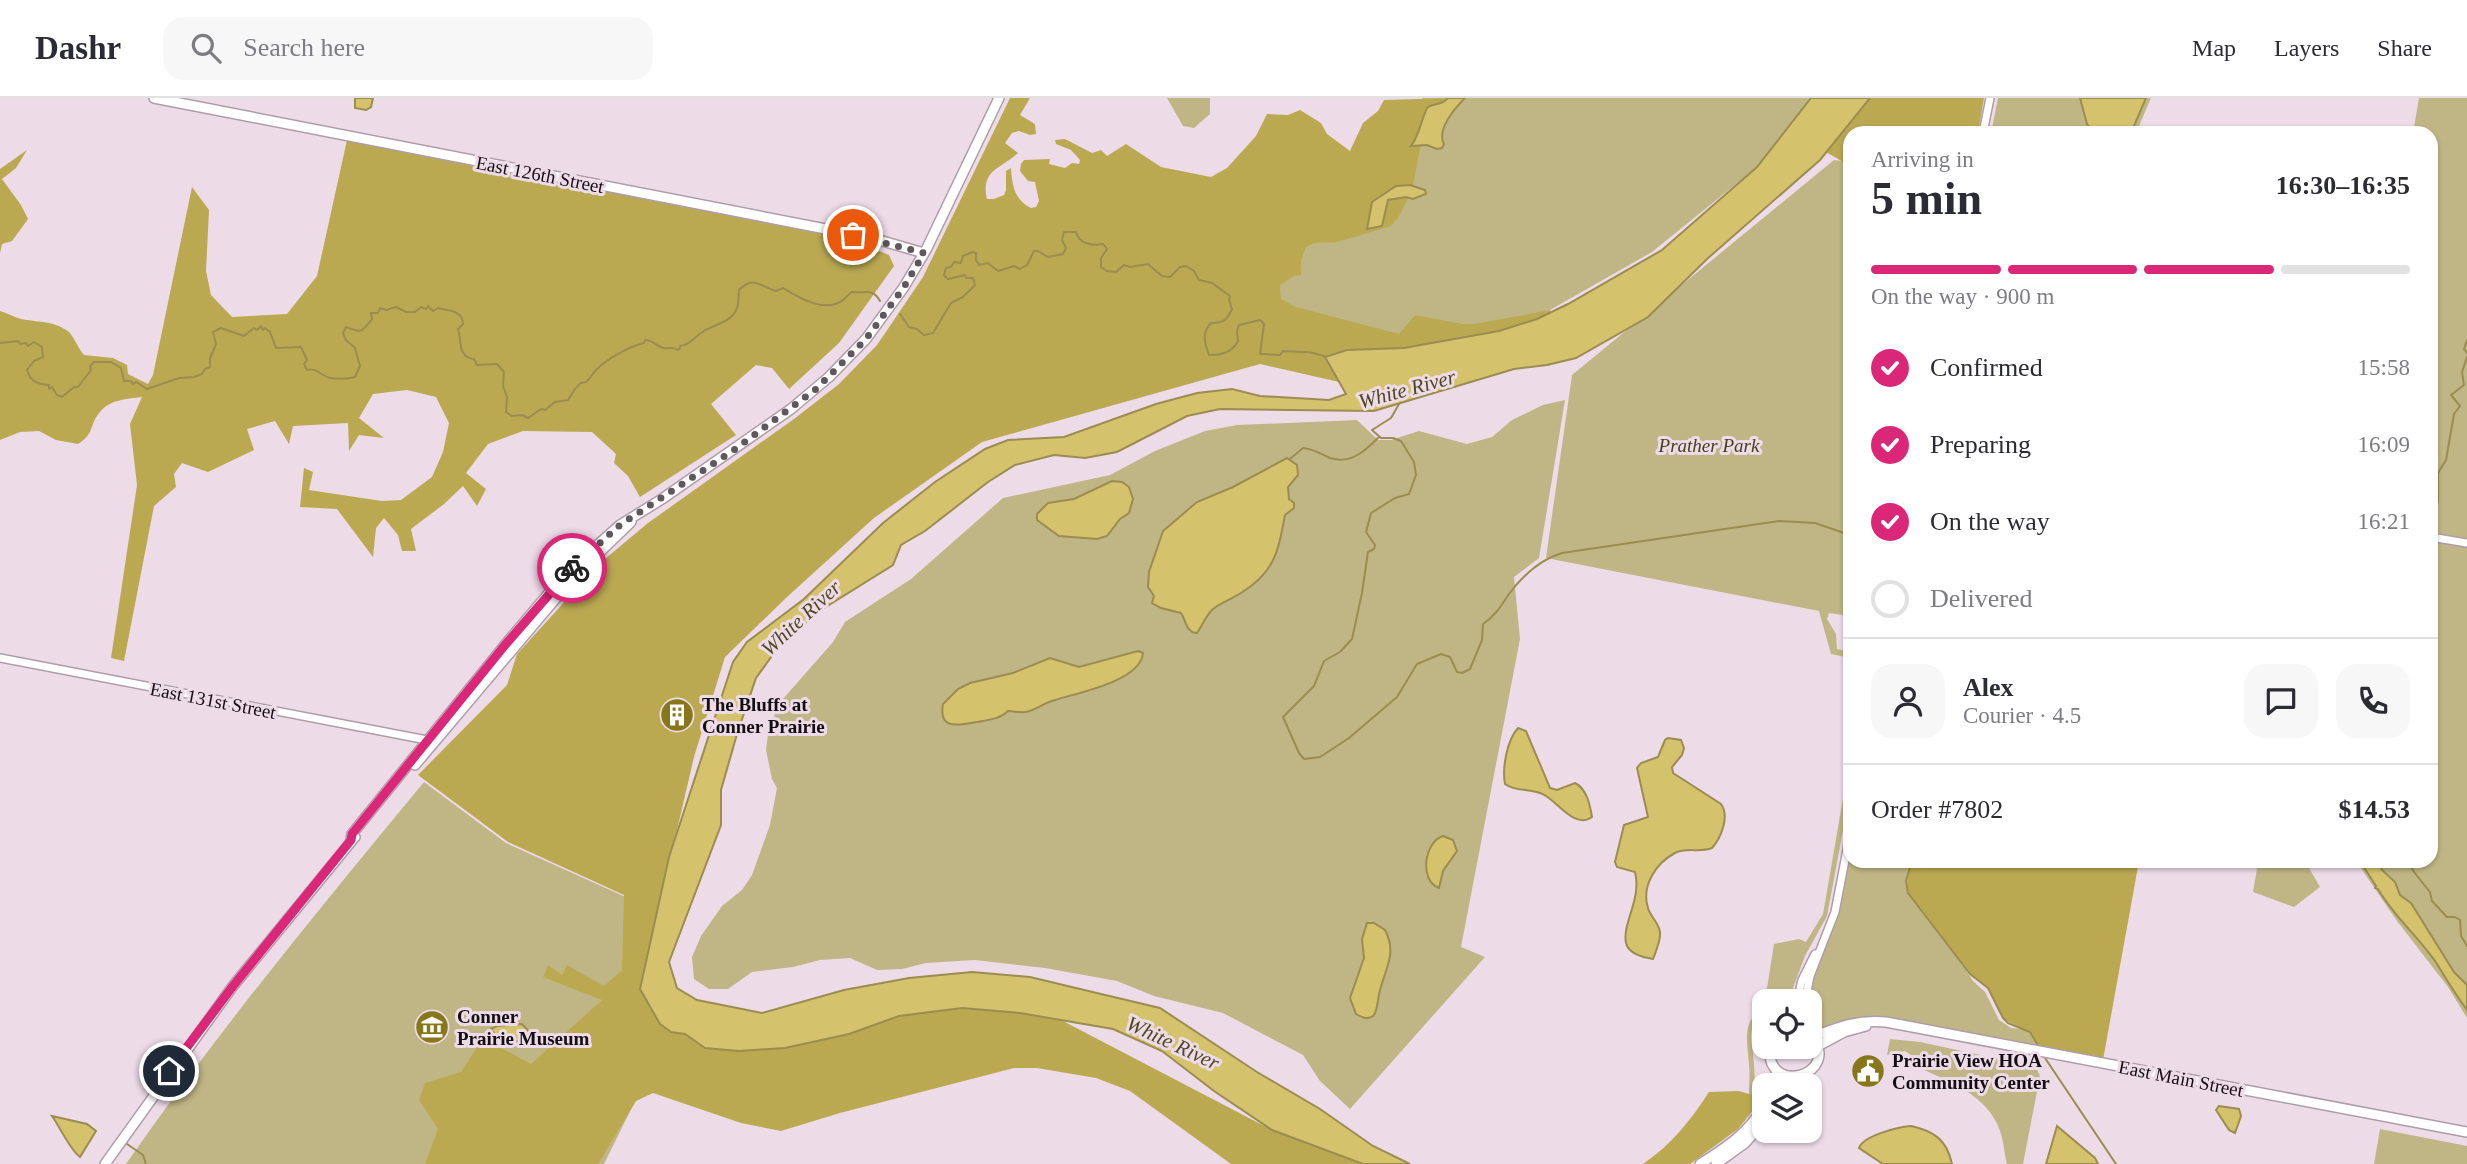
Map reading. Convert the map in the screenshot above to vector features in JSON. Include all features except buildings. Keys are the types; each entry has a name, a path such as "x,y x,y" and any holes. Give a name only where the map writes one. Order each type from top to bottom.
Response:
{"main road":[{"name":"East 126th Street","path":"154,98 872,238 924,253"},
{"path":"351,840 352,834 427,740 566,573 620,525 791,409 829,377 866,339 924,253 999,98"},
{"path":"105,1164 217,1006 351,840 572,578 637,516"},
{"name":"East Main Street","path":"1822,1031 1857,1022 1895,1024 2467,1132"},
{"name":"East Main Street","path":"1822,1044 1859,1028 1895,1024"},
{"path":"1770,1059 1777,1071 1782,1073"},
{"path":"1805,1073 1817,1059"},
{"path":"1700,1164 1734,1142 1752,1124"},
{"path":"1716,1164 1752,1135"}],"street":[{"path":"1984,126 1990,98"},
{"path":"2438,538 2467,544"},
{"name":"East 131st Street","path":"0,658 427,740"},
{"path":"1807,989 1835,912 1843,868"},
{"path":"1801,989 1805,974 1820,948"}],"green space":[{"path":"1167,98 1210,98 1210,114 1194,128 1183,126"},
{"path":"1423,98 1812,98 1757,167 1652,252 1550,310 1466,332 1371,341 1265,301 1276,242"},
{"path":"1998,98 2151,98 2139,126 1992,126"},
{"path":"2419,98 2467,98 2467,1018 2448,987 2397,921 2361,868 2438,868 2438,126 2414,126"},
{"name":"Prather Park","path":"1834,160 1843,161 1843,615 1829,613 1827,619 1836,634 1837,649 1843,650 1843,657 1831,654 1819,611 1546,558 1572,375"},
{"path":"1565,400 1539,558 1514,577 1520,639 1461,947 1485,957 1350,1109 1320,1081 1303,1055 1223,1013 1154,996 1117,981 1045,968 975,960 877,970 850,958 820,960 793,967 752,972 728,989 709,989 694,979 692,957 701,936 722,906 742,890 752,875 770,825 777,788 772,779 766,750 769,726 783,699 833,642 845,622 911,579 1003,498 1110,475 1155,451 1205,431 1237,425 1357,420 1378,440 1391,440 1419,431 1467,444 1492,437 1512,420 1543,405"},
{"name":"Conner Prairie Museum","path":"424,782 506,843 639,903 642,1087 604,1164 126,1164 234,1018"},
{"path":"1843,798 1843,830 1827,916 1805,956 1793,989 1767,989 1774,944 1799,939 1806,942 1823,914"},
{"path":"1846,868 1910,868 1906,881 1908,893 1955,953 1973,981 1985,992 1999,1020 2011,1028 2030,1032 2039,1048 1889,1021 1822,1031 1822,989 1810,989 1835,921"},
{"path":"2257,868 2309,868 2320,887 2294,907 2253,892"},
{"path":"1751,1019 1755,1073 1752,1073 1752,1104 1663,1164 1749,1099 1747,1033"},
{"path":"1890,1039 1920,1042 2036,1067 2040,1076 2023,1164 2007,1164 2000,1131 1986,1107 1953,1083 1915,1066 1912,1056 1905,1051 1887,1055"},
{"path":"2380,1129 2467,1146 2467,1164 2374,1164"}],"shaded area":[{"path":"1010,98 1030,98 1020,115 1035,124 1036,134 1019,131 1012,133 1005,143 1018,153 990,176 986,189 987,199 1004,195 1006,171 1011,168 1017,196 1031,208 1036,207 1039,201 1035,182 1028,181 1020,171 1024,160 1050,159 1049,164 1065,168 1072,163 1079,164 1080,160 1071,150 1056,144 1055,140 1065,139 1092,153 1101,150 1107,156 1126,144 1161,167 1211,177 1227,168 1256,136 1267,114 1288,115 1300,110 1321,123 1327,134 1350,151 1363,123 1378,111 1384,100 1452,98 1422,138 1412,191 1398,218 1391,226 1337,242 1314,243 1306,247 1301,261 1301,275 1294,276 1280,285 1281,299 1296,307 1399,334 1415,315 1475,324 1550,310 1555,321 1348,384 1260,364 982,442 874,518 725,657 694,757 640,989 671,1032 685,1034 705,1048 739,1051 785,1048 841,1036 899,1016 962,1008 1061,1020 1272,1130 1363,1164 1231,1164 1130,1091 1096,1078 1037,1068 1014,1068 781,1131 741,1123 653,1093 636,1101 598,1164 425,1164 438,1129 419,1100 425,1083 461,1072 483,1038 531,1064 602,1000 543,977 548,965 562,975 567,965 604,986 622,970 624,895 508,842 418,775 507,685 517,654 599,564 648,523 839,384 877,345 923,277"},
{"path":"1870,98 1984,98 1979,126 1847,126"},
{"path":"1843,131 1843,162 1826,152"},
{"path":"347,140 849,239 889,255 894,266 839,343 789,389 772,368 756,365 711,404 736,435 640,497 628,476 614,463 616,454 592,432 523,431 488,444 466,473 486,489 477,506 463,486 411,529 416,551 402,551 398,535 384,518 376,528 373,557 337,509 300,507 304,468 313,472 309,490 382,501 401,500 432,477 443,452 449,423 436,397 407,390 373,394 359,418 384,438 359,435 349,451 348,423 293,426 289,444 275,421 247,429 254,450 208,472 182,463 174,474 176,487 154,506 124,661 111,658 137,485 130,424 142,397 109,404 97,416 90,433 78,444 56,440 39,431 20,432 0,440 0,311 21,319 64,328 84,355 113,358 127,365 128,374 148,384 153,375 192,187 209,210 206,271 211,295 232,317 287,314 317,276"},
{"path":"27,150 16,168 2,179 28,219 12,241 2,244 0,253 0,169"},
{"path":"1910,868 2138,868 2103,1060 2039,1048 2030,1032 2005,1020 1988,988 1970,974 1911,898 1907,884"},
{"path":"1739,1091 1752,1095 1752,1112 1738,1129 1690,1164 1643,1164 1663,1149 1680,1131 1709,1092"}],"water":[{"path":"355,98 373,98 371,107 366,110 355,108"},
{"path":"1448,98 1465,98 1444,126 1442,148 1411,146 1428,107"},
{"name":"White River","path":"1811,98 1870,98 1847,126 1843,126 1843,131 1820,160 1707,259 1648,317 1576,358 1514,369 1374,411 1220,409 1187,416 1117,452 1085,458 1054,455 1015,465 988,482 925,531 901,545 893,565 821,610 782,642 756,678 721,790 721,825 669,962 677,988 697,1000 762,1013 844,990 909,978 972,972 1030,977 1160,1008 1257,1072 1320,1109 1373,1146 1410,1164 1363,1164 1272,1130 1214,1091 1162,1051 1113,1029 1020,1013 962,1008 899,1016 849,1034 785,1048 739,1051 705,1048 685,1034 671,1032 660,1024 640,989 669,857 733,662 747,642 804,599 883,523 935,482 985,449 1008,440 1064,437 1156,404 1197,393 1232,389 1260,396 1329,400 1346,394 1325,357 1347,350 1404,348 1499,331 1537,319 1662,250 1757,167"},
{"path":"2080,98 2146,98 2134,126 2087,124"},
{"path":"1410,185 1425,190 1426,194 1413,199 1406,197 1388,200 1382,226 1367,229 1372,202 1396,186"},
{"path":"1287,458 1297,465 1298,475 1288,487 1289,499 1294,503 1294,508 1285,515 1277,550 1261,577 1212,610 1197,633 1188,629 1181,613 1152,603 1154,596 1148,587 1149,572 1163,531 1197,502 1233,487"},
{"path":"1112,481 1122,482 1129,487 1133,499 1129,513 1120,519 1107,536 1097,539 1059,536 1037,520 1037,514 1048,503 1074,499"},
{"path":"1138,651 1143,653 1140,663 1120,678 1029,711 1008,711 990,720 957,725 947,722 942,713 943,704 958,689 970,683 1013,673 1050,658 1079,667"},
{"path":"1518,728 1526,731 1550,788 1557,790 1575,783 1587,798 1592,817 1586,820 1574,818 1541,793 1505,784 1506,754"},
{"path":"1668,738 1681,740 1684,748 1672,767 1673,773 1721,804 1725,815 1721,833 1712,848 1675,853 1656,869 1648,884 1646,900 1660,935 1653,959 1636,954 1627,947 1627,927 1636,892 1635,872 1617,867 1615,862 1624,825 1648,817 1637,768 1641,763 1658,757"},
{"path":"1443,836 1453,840 1457,851 1443,871 1439,888 1429,878 1426,862 1432,846"},
{"path":"2364,868 2381,868 2395,882 2400,895 2411,903 2454,972 2467,985 2467,1010 2430,954"},
{"path":"1367,923 1374,923 1385,930 1390,953 1376,1012 1369,1018 1364,1018 1356,1014 1350,998 1364,958 1362,939"},
{"path":"522,1024 532,1035 527,1042 502,1039 491,1029 497,1026"},
{"path":"2219,1106 2239,1109 2241,1116 2235,1133 2229,1130 2216,1110"},
{"path":"52,1116 87,1124 96,1131 80,1157 69,1144"},
{"path":"1911,1126 1938,1138 1947,1149 1952,1164 1883,1164 1859,1148 1874,1136"},
{"path":"2057,1126 2095,1158 2098,1164 2046,1164"}],"waterway":[{"path":"900,314 909,327 924,335 933,333 951,303 963,297 975,285 973,278 966,278 965,275 948,279 944,275 946,268 951,267 954,262 961,263 963,256 973,252 976,253 979,265 988,263 998,271 1014,266 1020,269 1027,265 1034,251 1048,257 1063,254 1066,248 1062,240 1064,232 1076,232 1083,242 1103,244 1107,249 1101,258 1101,267 1107,271 1116,272 1124,265 1130,267 1148,264 1162,276 1170,277 1180,267 1186,266 1194,271 1199,280 1212,283 1230,296 1232,309 1228,316 1222,321 1211,323 1206,331 1205,343 1209,355 1229,351 1238,341 1239,325 1260,320 1264,324 1260,354 1280,355 1283,351 1313,353 1326,357"},
{"path":"0,343 18,341 28,346 34,342 42,347 43,357 34,361 27,370 28,374 35,382 49,385 49,389 52,387 57,395 62,397 74,387 78,387 94,362 111,362 121,368 124,381 131,381 133,384 136,382 147,389 179,378 202,374 210,367 210,358 216,344 213,332 221,328 244,336 261,326 263,330 265,328 270,332 276,348 301,347 307,360 304,364 307,370 314,370 331,378 346,378 355,377 360,366 355,348 343,333 346,327 358,331 363,329 372,319 371,313 378,313 380,308 386,310 396,307 406,312 415,312 428,306 433,311 438,308 460,316 463,324 458,329 463,352 474,359 477,365 497,364 504,372 506,412 512,416 522,415 528,418 555,402 568,400 577,386 586,382 601,365 644,343 645,340 663,348 678,350 705,330 726,321 738,306 739,290 749,283 757,283 776,291 783,288 803,299 825,305 842,301 852,292 871,293 880,301"},
{"path":"2467,340 2464,349 2467,353"},
{"path":"2438,473 2446,460 2454,414 2460,406 2451,395 2464,385 2462,372 2467,357"},
{"name":"White River","path":"1399,404 1391,418 1372,430 1381,438 1401,441 1414,462 1416,475 1409,494 1395,498 1371,513 1366,532 1375,545 1374,549 1368,552 1352,639 1340,652 1324,661 1314,686 1283,717 1304,759 1320,757 1349,738 1397,697 1417,664 1441,654 1450,657 1457,672 1470,669 1482,640 1483,624 1526,575 1554,556 1779,521 1815,523 1843,533"},
{"path":"1290,459 1303,448 1330,458 1345,460 1363,451 1379,437"},
{"path":"2438,473 2438,501"},
{"path":"1910,868 1906,881 1908,893 1970,974 1988,988 2003,1018 2008,1023 2030,1032 2039,1047"},
{"path":"2412,868 2430,892 2432,901 2447,917 2460,920 2461,936 2467,946"},
{"path":"2043,1055 2116,1164"},
{"path":"127,1144 143,1155 146,1164"}],"way so far":[{"path":"572,568 620,525 791,409 829,377 866,339 904,287 924,253 853,235"}],"place":[{"name":"The Bluffs at Conner Prairie","path":"677,715"},
{"name":"Conner Prairie Museum","path":"432,1027"},
{"name":"Prairie View HOA Community Center","path":"1868,1071"}],"route":[{"path":"169,1071 412,759 572,568"}]}
